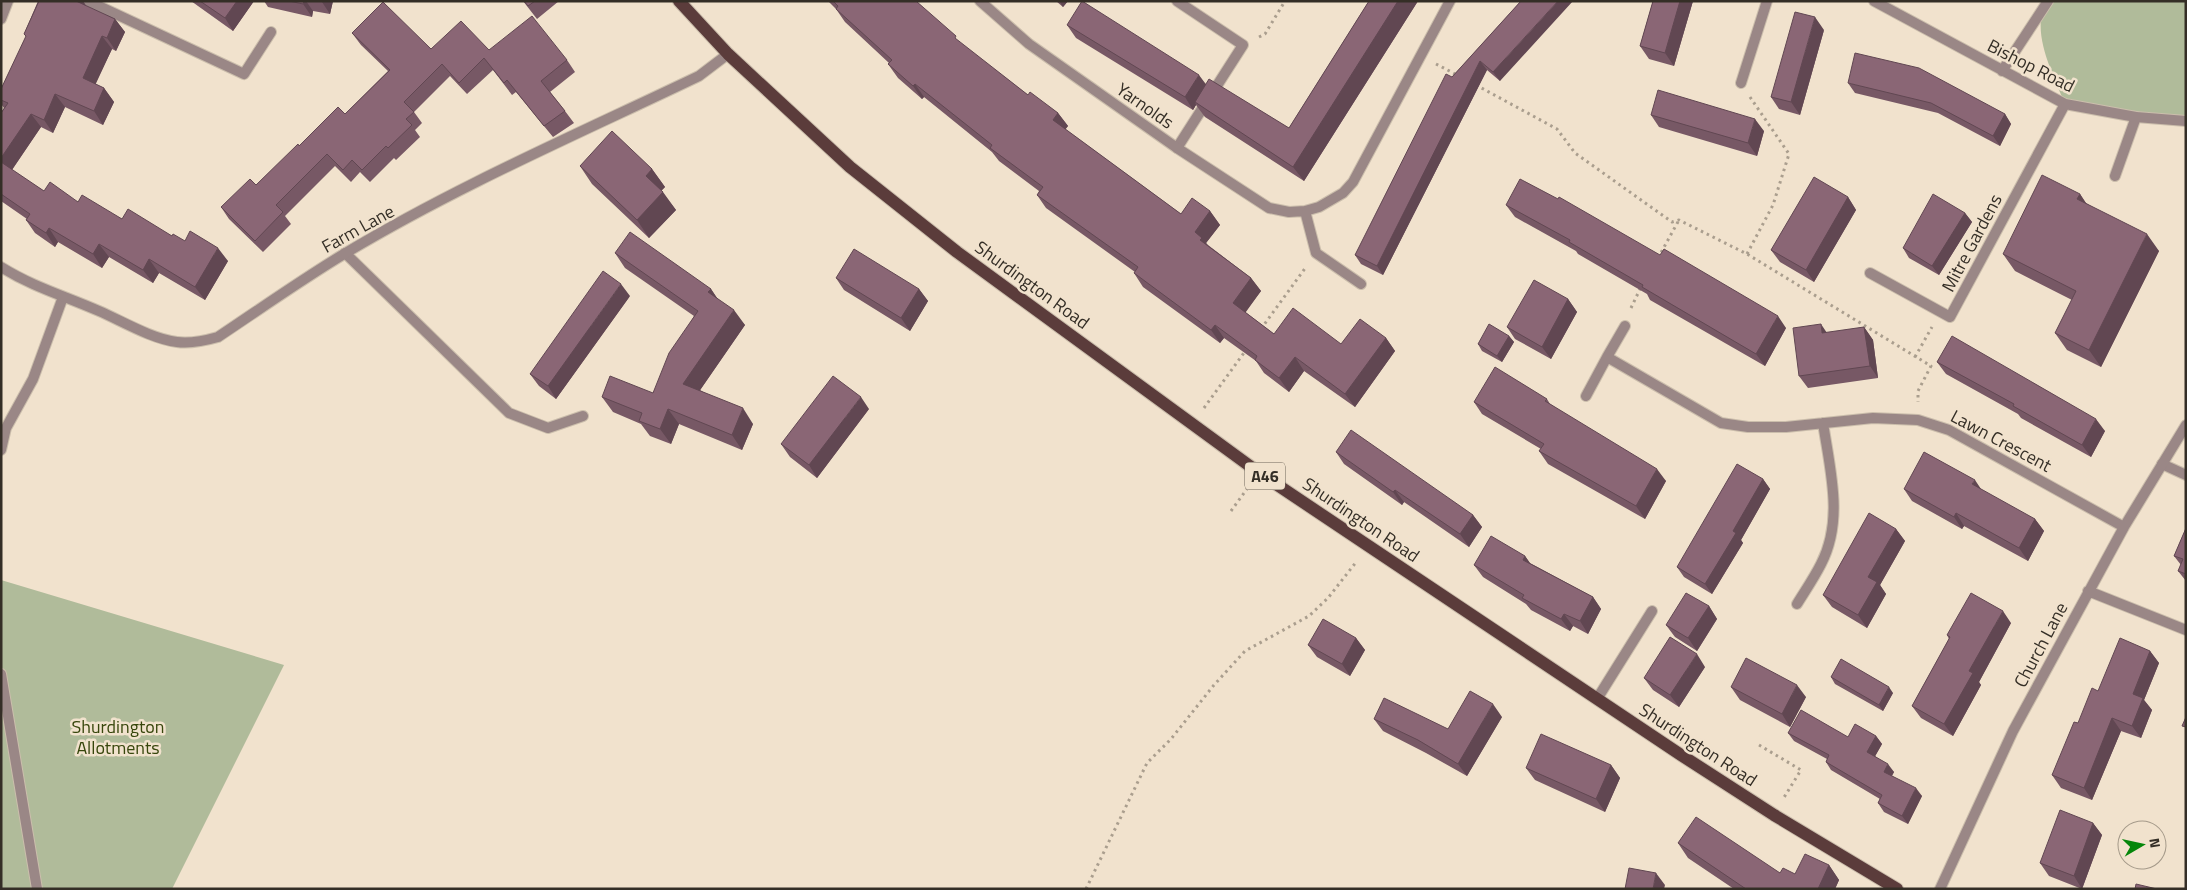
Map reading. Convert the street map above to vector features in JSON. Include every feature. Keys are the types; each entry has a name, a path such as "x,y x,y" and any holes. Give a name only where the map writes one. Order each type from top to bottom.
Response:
{"main road":[{"name":"Shurdington Road","path":"679,1 728,54 850,167 957,252 1258,472 1597,700 1774,815 1897,889"}],"street":[{"path":"1,19 8,1"},
{"path":"88,1 244,74 271,32"},
{"name":"Yarnolds","path":"980,1 1029,44 1177,148 1269,208 1289,212 1305,211 1332,201 1353,182 1450,1"},
{"path":"1177,1 1243,45 1177,148"},
{"path":"1741,83 1767,1"},
{"name":"Bishop Road","path":"1874,1 2065,104 2136,117 2186,121"},
{"path":"2002,71 2048,1"},
{"name":"Farm Lane","path":"1,267 25,282 80,302 163,339 190,343 204,342 218,337 345,253 490,176 699,76 728,54"},
{"name":"Mitre Gardens","path":"1870,273 1950,317 2065,104"},
{"path":"2115,176 2136,117"},
{"path":"1305,211 1316,253 1361,284"},
{"path":"345,253 509,413 548,428 583,416"},
{"path":"1,450 6,428 33,379 63,297"},
{"path":"1586,396 1625,326"},
{"name":"Lawn Crescent","path":"1608,357 1721,423 1748,427 1786,427 1873,418 1918,420 1949,430 2124,527"},
{"path":"1796,604 1821,563 1833,527 1832,486 1823,423"},
{"name":"Church Lane","path":"1940,889 2013,731 2124,527 2186,425"},
{"path":"2162,464 2186,475"},
{"path":"2088,591 2186,630"},
{"path":"1597,700 1652,611"},
{"path":"1,674 37,889"}],"path":[{"path":"1243,45 1265,34 1285,1"},
{"path":"1421,56 1464,79"},
{"path":"1472,83 1556,129 1575,153 1672,222 1679,220 1747,254 1931,366 1918,391 1918,420"},
{"path":"1741,83 1788,154 1773,205 1747,254"},
{"path":"1656,262 1679,220"},
{"path":"1260,330 1316,253"},
{"path":"1625,326 1632,303 1642,286"},
{"path":"1915,357 1940,312"},
{"path":"1192,423 1249,346"},
{"path":"1232,511 1258,472"},
{"path":"1086,889 1147,763 1170,739 1245,651 1309,616 1328,598 1368,547"},
{"path":"1759,745 1801,770 1774,815"}],"green space":[{"path":"2048,1 2186,1 2186,121 2065,104 2045,52 2042,38 2043,12"},
{"name":"Shurdington Allotments","path":"1,580 284,665 172,889 1,889"}],"building":[{"path":"39,1 76,1 115,19 107,38 102,36 83,78 104,88 94,111 55,94 44,120 31,114 1,158 1,113 8,103 1,100 1,89 26,36 24,34"},
{"path":"200,1 237,1 225,18"},
{"path":"289,1 304,1 303,4"},
{"path":"524,1 535,1 528,6"},
{"path":"833,1 916,1 956,36 955,38 1028,95 1030,92 1058,113 1053,120 1181,214 1192,198 1210,211 1195,232 1202,238 1200,240 1251,278 1233,303 1274,334 1293,308 1341,344 1360,319 1386,338 1345,394 1295,357 1279,378 1255,360 1257,356 1215,325 1211,330 1134,273 1138,267 1037,195 1043,187 990,148 992,145 915,84 913,86 888,64 892,60 836,9 838,6"},
{"path":"1082,1 1199,75 1185,97 1067,25"},
{"path":"1369,1 1398,1 1293,167 1195,102 1209,79 1289,128"},
{"path":"1521,1 1558,1 1493,72 1480,61 1377,266 1355,255 1446,74 1452,77"},
{"path":"1653,1 1680,1 1665,53 1640,46"},
{"path":"383,2 431,49 461,21 489,50 532,16 567,60 541,81 565,111 544,126 507,80 504,83 484,58 459,83 442,64 404,102 414,112 406,119 412,125 388,148 386,146 362,170 352,160 343,170 327,154 276,205 283,212 255,241 221,207 250,179 256,185 338,107 345,114 390,70 352,33"},
{"path":"1795,12 1815,17 1791,102 1771,97"},
{"path":"1855,53 1919,68 2005,114 1993,136 1931,103 1848,83"},
{"path":"1658,90 1755,119 1748,143 1651,115"},
{"path":"612,131 652,169 646,176 663,192 637,220 580,166"},
{"path":"1,162 44,191 50,182 78,202 82,195 122,219 128,209 172,236 173,234 185,241 190,231 218,248 195,287 149,259 143,270 99,244 93,254 49,228 46,233 26,220 30,214 1,194"},
{"path":"2042,175 2080,194 2077,199 2147,234 2089,350 2055,333 2076,291 2003,254"},
{"path":"1814,177 1848,197 1806,270 1771,250"},
{"path":"1520,179 1558,199 1559,197 1660,255 1664,249 1778,316 1756,354 1642,287 1643,285 1569,242 1570,240 1506,205"},
{"path":"1933,194 1965,213 1932,266 1903,248"},
{"path":"630,232 711,289 708,292 734,310 683,384 743,408 732,435 668,409 660,429 639,421 642,413 602,397 610,376 653,393 669,353 698,311 615,253"},
{"path":"854,249 919,289 901,318 836,278"},
{"path":"603,271 621,284 548,386 530,374"},
{"path":"1534,280 1568,299 1542,347 1507,327"},
{"path":"1489,324 1509,336 1497,356 1478,344"},
{"path":"1821,324 1822,333 1864,327 1870,366 1799,376 1793,328"},
{"path":"1952,336 2096,419 2082,445 2013,406 2014,404 1937,362"},
{"path":"1495,367 1547,399 1545,401 1657,469 1636,506 1539,451 1544,444 1474,402"},
{"path":"833,376 861,397 809,465 781,444"},
{"path":"1351,430 1473,515 1460,534 1395,490 1393,492 1336,452"},
{"path":"1924,452 1975,480 1972,484 2035,519 2019,548 1956,513 1954,517 1904,489"},
{"path":"1737,464 1763,479 1733,531 1736,533 1705,584 1677,567"},
{"path":"1869,513 1896,529 1868,577 1877,582 1858,615 1823,595"},
{"path":"2186,528 2186,574 2178,571 2183,559 2174,556"},
{"path":"1491,536 1525,556 1523,560 1593,597 1580,621 1564,614 1561,619 1522,598 1524,595 1474,565"},
{"path":"1686,593 1709,606 1688,638 1666,625"},
{"path":"1971,593 2003,611 1969,671 1973,673 1944,724 1912,706 1950,637 1947,635"},
{"path":"1323,619 1356,638 1342,664 1308,645"},
{"path":"1670,637 1697,654 1670,695 1644,678"},
{"path":"2120,638 2150,651 2133,694 2143,698 2132,726 2112,718 2084,788 2052,775 2074,722 2078,723 2092,688 2098,691"},
{"path":"1746,658 1797,685 1782,714 1731,687"},
{"path":"1841,659 1889,687 1879,705 1831,677"},
{"path":"1470,691 1493,704 1458,764 1418,740 1374,719 1384,698 1448,729"},
{"path":"1801,710 1848,737 1855,724 1876,736 1867,752 1888,764 1884,772 1916,788 1902,816 1878,803 1882,795 1826,762 1829,755 1788,733"},
{"path":"2186,717 2186,727 2182,726"},
{"path":"1541,734 1611,765 1596,799 1526,768"},
{"path":"2060,810 2093,823 2074,876 2040,863"},
{"path":"1696,817 1780,873 1783,868 1795,874 1805,854 1829,865 1818,889 1746,889 1678,843"},
{"path":"1629,868 1656,873 1653,889 1625,889"},
{"path":"2136,884 2157,889 2135,889"}]}
